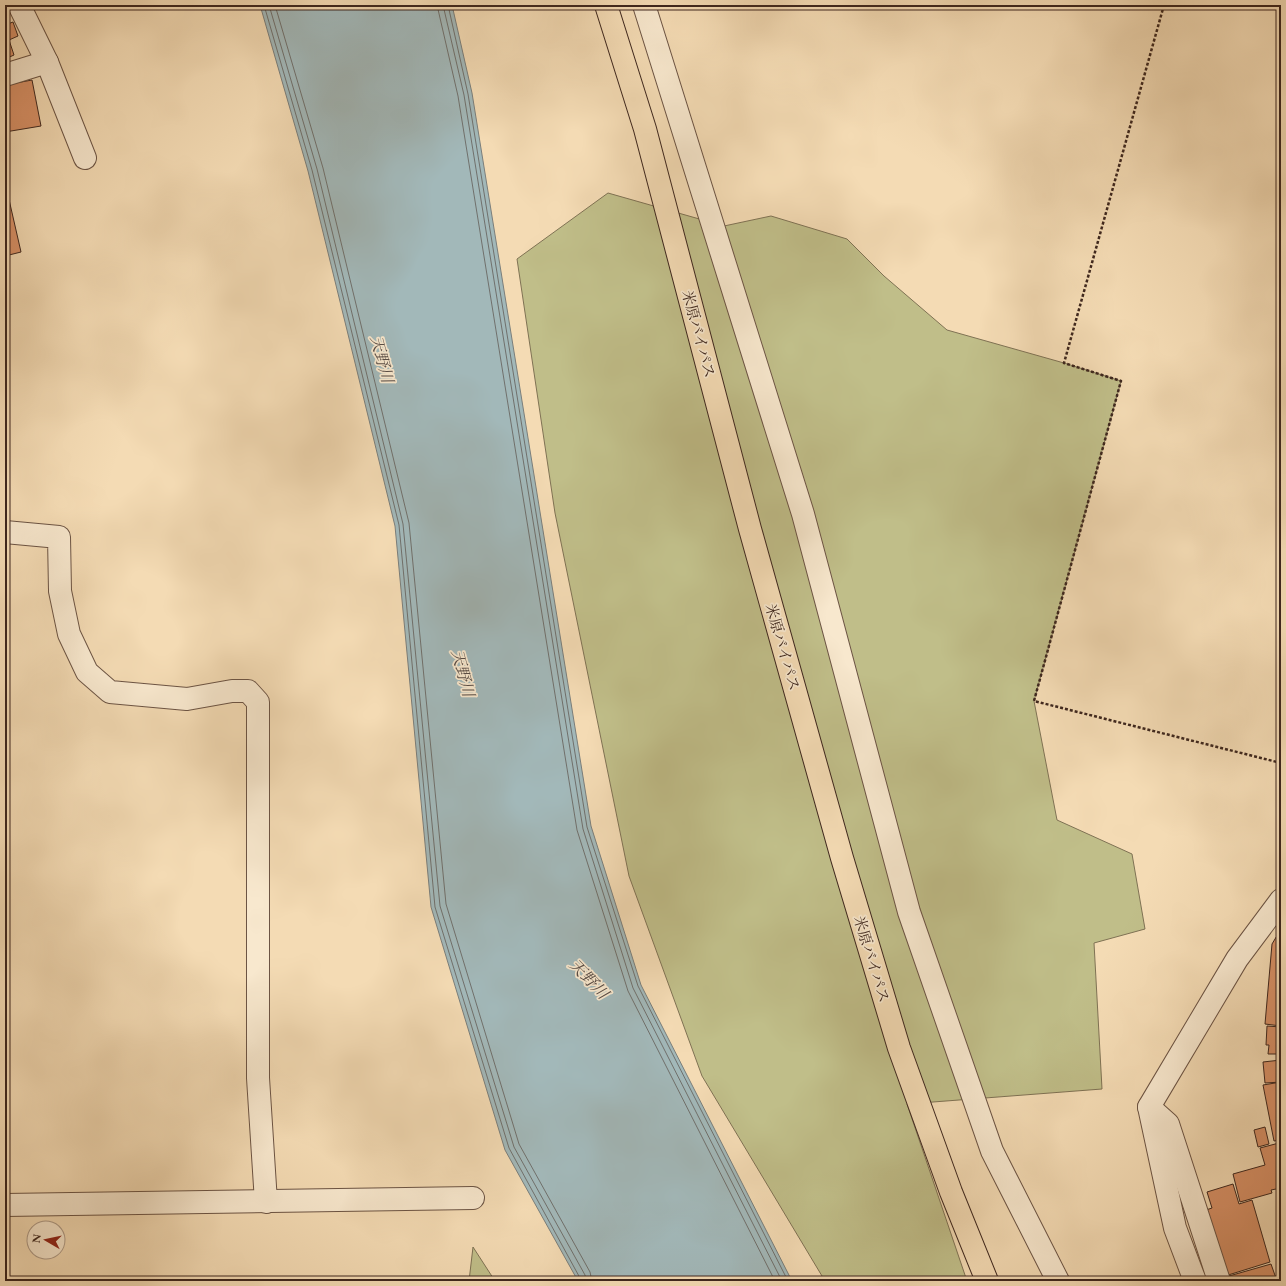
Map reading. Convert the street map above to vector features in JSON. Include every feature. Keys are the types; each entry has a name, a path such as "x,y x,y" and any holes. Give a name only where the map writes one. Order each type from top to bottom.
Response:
{"highway":[{"name":"米原バイパス","path":"606,5 646,129 750,529 844,866 899,1048 951,1192 987,1281"}],"street":[{"path":"19,5 47,62 85,158"},
{"path":"644,5 803,514 909,912 992,1151 1058,1281"},
{"path":"5,75 47,62"},
{"path":"5,532 59,536 60,591 69,634 87,672 110,692 187,699 232,691 248,691 258,702 258,1078 266,1202"},
{"path":"1195,1281 1175,1228 1149,1107 1238,958 1281,900"},
{"path":"1149,1107 1168,1124 1219,1281"},
{"path":"5,1205 473,1198"}],"path":[{"path":"1164,5 1064,363 1121,381 1034,701 1281,763"}],"shaded area":[{"path":"608,193 724,226 771,216 847,239 884,276 947,330 1064,363 1121,381 1034,701 1057,820 1132,854 1145,929 1094,943 1102,1089 907,1104 967,1281 825,1281 702,1076 629,876 555,513 517,259"},
{"path":"473,1247 495,1281 469,1281"}],"water":[{"name":"天野川","path":"260,5 452,5 472,93 591,826 641,985 792,1281 578,1281 505,1150 431,907 395,526 308,171"}],"building":[{"path":"13,22 18,36 9,40 14,55 5,59 5,25"},
{"path":"32,80 41,126 5,132 5,85"},
{"path":"5,182 21,252 5,256"},
{"path":"1281,929 1281,1026 1265,1024 1272,944"},
{"path":"1267,1026 1281,1027 1281,1054 1268,1054 1269,1045 1266,1045"},
{"path":"1281,1060 1281,1082 1265,1083 1263,1062"},
{"path":"1281,1082 1281,1140 1274,1141 1263,1085"},
{"path":"1265,1127 1269,1144 1258,1147 1254,1130"},
{"path":"1279,1143 1281,1149 1281,1188 1271,1190 1272,1193 1240,1202 1233,1174 1265,1165 1260,1148"},
{"path":"1233,1184 1239,1204 1252,1200 1270,1262 1225,1276 1206,1210 1212,1208 1207,1192"},
{"path":"1271,1264 1277,1281 1230,1281 1229,1276"}]}
